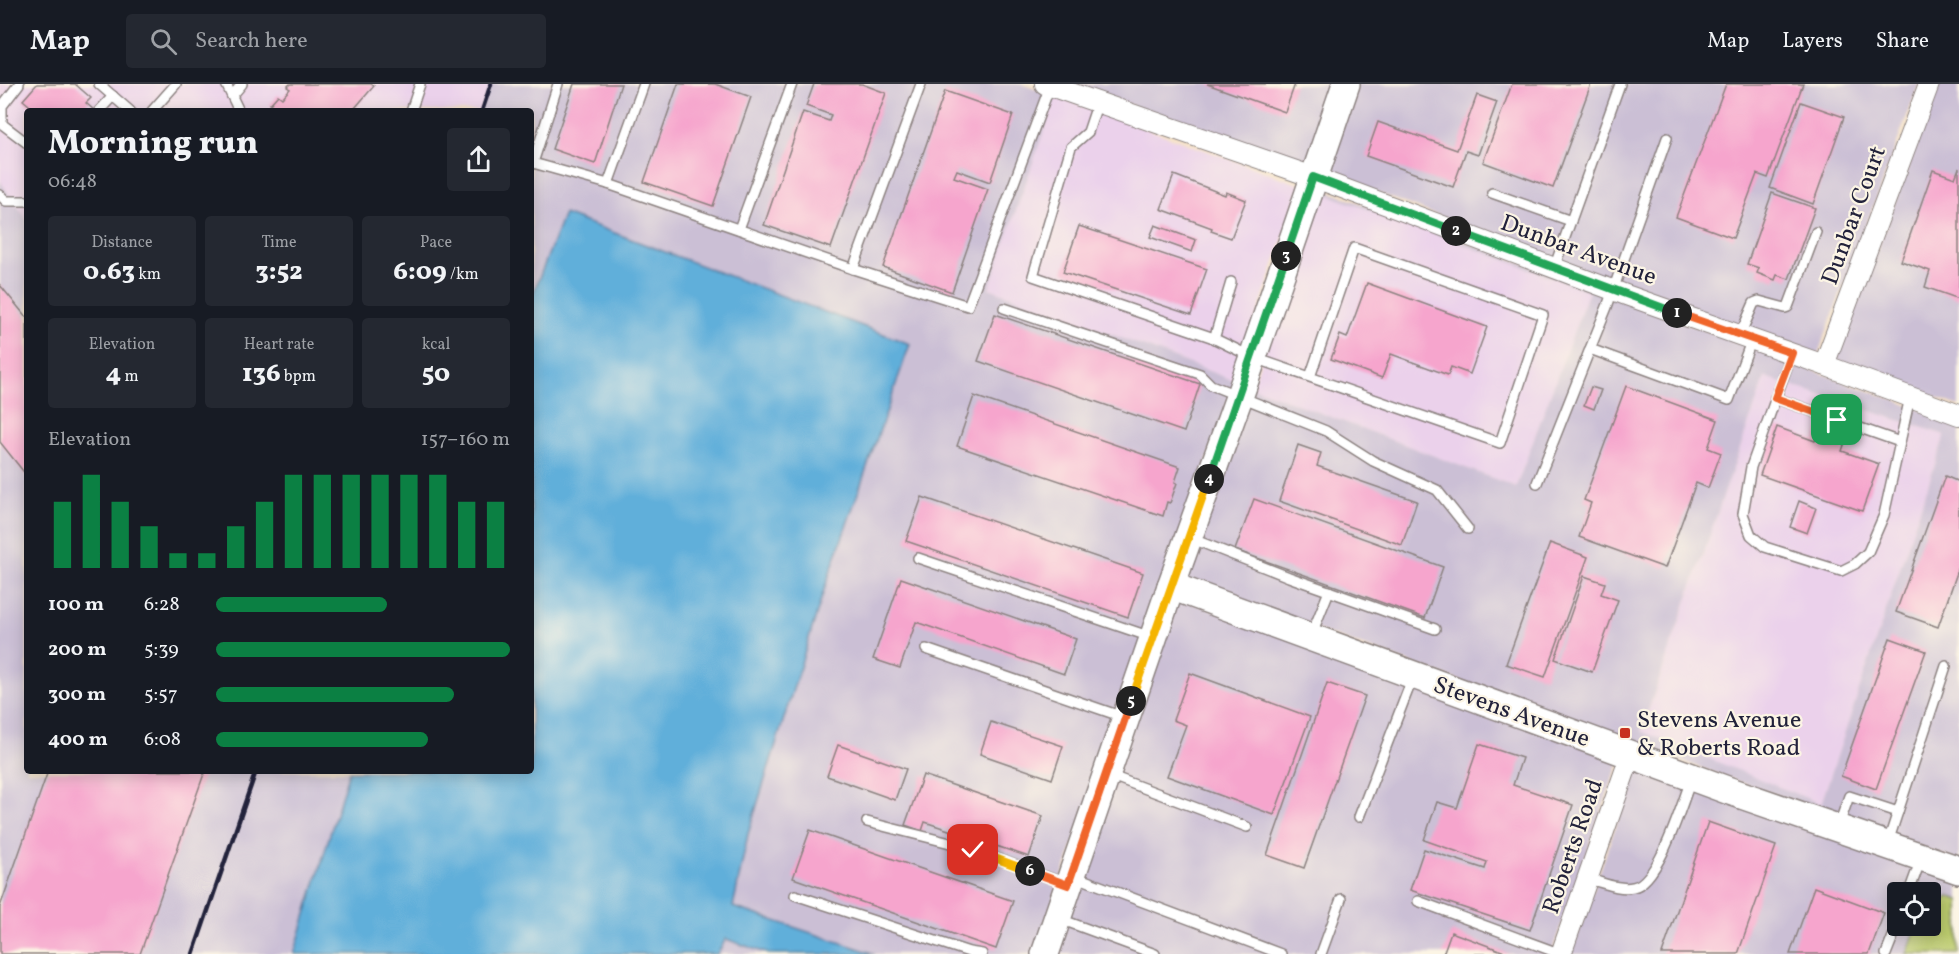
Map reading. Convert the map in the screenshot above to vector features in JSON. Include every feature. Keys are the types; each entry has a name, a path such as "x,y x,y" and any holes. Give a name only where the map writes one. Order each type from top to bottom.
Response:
{"street":[{"path":"1045,954 1346,84"},
{"name":"Dunbar Court","path":"1824,365 1929,84"},
{"name":"Dunbar Avenue","path":"1057,86 1313,177 1612,290 1959,415"},
{"name":"Stevens Avenue","path":"1171,586 1531,716 1692,777 1959,870"},
{"name":"Roberts Road","path":"1561,954 1631,754"}],"lane":[{"path":"19,84 2,106 2,124 24,140"},
{"path":"99,84 126,108"},
{"path":"155,108 176,84"},
{"path":"226,84 237,108"},
{"path":"231,96 242,84"},
{"path":"412,108 420,84"},
{"path":"534,160 558,84"},
{"path":"608,184 644,84"},
{"path":"739,229 792,84"},
{"path":"853,269 921,84"},
{"path":"1554,268 1620,84"},
{"path":"534,163 608,184 853,269 968,306 1057,86"},
{"path":"102,108 112,96"},
{"path":"1098,102 1088,132 1071,147 1033,276 1215,339 1252,357 1500,443 1543,315 1354,248 1310,377"},
{"path":"1537,483 1590,349 1667,138"},
{"path":"1492,193 1571,221"},
{"path":"0,195 6,201 24,201"},
{"path":"1590,349 1729,400 1754,303 1759,301 1788,307 1816,232"},
{"path":"1215,339 1232,282"},
{"path":"1004,308 1200,374 1211,385 1326,431 1373,461 1437,490 1468,529"},
{"path":"1792,353 1751,467 1743,514 1751,535 1766,547 1842,571 1855,564 1868,552 1884,515 1910,397"},
{"path":"1775,398 1900,442"},
{"path":"1188,537 1435,629"},
{"path":"918,558 1153,638"},
{"path":"1311,638 1329,591"},
{"path":"926,649 1126,718"},
{"path":"1887,844 1946,666"},
{"path":"1359,817 1414,675"},
{"path":"1107,774 1247,827"},
{"path":"1588,879 1621,888 1635,887 1645,881 1671,834 1692,777"},
{"path":"1838,827 1849,796 1898,812"},
{"path":"867,822 966,847 1070,880 1281,954"},
{"path":"1913,882 1922,857"},
{"path":"795,895 969,952 982,954"},
{"path":"1321,954 1341,899"},
{"path":"1418,901 1561,954"},
{"path":"1057,918 1155,954"},
{"path":"1886,954 1893,936"}],"shaded area":[{"path":"0,84 490,84 481,108 24,108 24,216 0,181"},
{"path":"490,84 1021,84 1056,96 989,288 1235,381 1035,954 875,954 733,907 748,834 824,590 909,344 564,214 534,291 534,108 481,108"},
{"path":"1070,84 1337,84 1307,167"},
{"path":"1356,84 1919,84 1818,354 1629,287 1324,173"},
{"path":"1939,84 1959,84 1959,406 1836,360"},
{"path":"1056,96 1301,185 1235,381 989,288"},
{"path":"0,181 24,216 24,774 348,774 294,954 0,954"},
{"path":"1319,188 1959,424 1959,861 1182,581 1252,387 1516,487 1589,291 1318,191","holes":["1765,377 1945,435 1821,804 1641,731"]},
{"path":"1318,191 1589,291 1516,487 1252,387"},
{"path":"1765,377 1945,435 1821,804 1641,732"},
{"path":"1177,597 1620,759 1551,954 1055,954"},
{"path":"1637,765 1959,878 1959,900 1949,896 1941,904 1941,882 1887,882 1887,936 1913,936 1907,954 1571,954"},
{"path":"726,939 769,954 717,954"}],"green space":[{"path":"1949,896 1959,900 1959,954 1907,954 1913,936 1941,936 1941,904"}],"water":[{"path":"564,214 910,344 824,590 748,834 733,907 875,954 769,954 726,939 717,954 294,954 348,774 534,774 534,291"}],"building":[{"path":"37,84 75,84 91,98 86,103 92,108 32,108 23,100"},
{"path":"290,84 371,84 374,86 355,108 275,108 270,104 278,95 282,98 290,89 287,87"},
{"path":"574,84 621,84 595,164 552,149"},
{"path":"678,84 715,84 751,97 713,206 644,182"},
{"path":"814,84 862,84 886,93 831,248 764,225 803,112 829,121 831,115 806,106"},
{"path":"1207,84 1295,84 1285,112"},
{"path":"1512,84 1591,84 1553,188 1483,162"},
{"path":"1726,84 1803,84 1768,178 1757,174 1733,238 1676,217"},
{"path":"945,91 1013,115 990,182 957,170 954,177 988,189 952,292 883,267"},
{"path":"1477,95 1497,102 1478,155 1466,151 1453,187 1366,156 1378,122 1457,150"},
{"path":"1801,102 1844,117 1813,204 1770,188"},
{"path":"1959,168 1959,299 1925,287 1930,271 1901,261 1933,170 1955,178"},
{"path":"1174,175 1225,195 1226,192 1246,200 1231,238 1211,231 1212,228 1161,209"},
{"path":"1772,193 1815,208 1789,279 1777,275 1775,280 1757,273 1759,268 1747,264"},
{"path":"1155,225 1196,240 1192,252 1150,237"},
{"path":"1079,226 1207,269 1191,315 1063,272"},
{"path":"1367,283 1487,327 1470,374 1451,367 1448,375 1391,354 1382,378 1331,359 1340,335 1347,338"},
{"path":"0,285 24,314 24,472 0,442"},
{"path":"995,314 1200,384 1184,432 978,361"},
{"path":"1626,386 1718,420 1708,448 1721,453 1708,488 1696,483 1665,568 1579,537 1591,503 1584,500"},
{"path":"1591,387 1601,390 1594,409 1584,405"},
{"path":"974,396 1180,467 1175,482 1177,483 1163,516 957,446"},
{"path":"1823,421 1849,431 1842,451 1879,464 1862,511 1760,475 1777,427 1815,441"},
{"path":"1298,445 1321,453 1317,466 1417,501 1402,545 1279,501"},
{"path":"1945,476 1959,482 1959,567 1938,627 1896,612"},
{"path":"922,497 1143,573 1128,617 906,541"},
{"path":"1254,499 1443,567 1425,618 1235,550"},
{"path":"1799,501 1816,508 1807,533 1790,527"},
{"path":"1550,543 1588,557 1545,677 1506,664"},
{"path":"1584,576 1605,583 1601,594 1618,600 1592,672 1555,659"},
{"path":"901,578 1076,639 1064,674 916,622 900,668 873,659"},
{"path":"1890,638 1926,651 1876,789 1841,776"},
{"path":"1190,673 1310,717 1274,815 1167,776 1186,725 1173,720"},
{"path":"1327,683 1365,696 1304,868 1267,855"},
{"path":"991,722 1063,746 1052,779 980,754"},
{"path":"1479,744 1522,758 1513,785 1573,805 1530,930 1410,890 1424,849 1485,869 1487,862 1424,840 1437,802 1457,808"},
{"path":"838,745 906,769 895,800 827,776"},
{"path":"47,774 204,774 140,954 0,954 0,907"},
{"path":"923,775 1043,816 1029,857 925,822 922,831 905,825"},
{"path":"1708,822 1776,846 1738,954 1662,954"},
{"path":"810,830 1013,901 996,949 793,878"},
{"path":"1814,887 1884,913 1869,954 1790,954"},
{"path":"1451,932 1510,954 1443,954"}],"railway":[{"path":"483,108 491,84"},
{"path":"193,954 255,774"}],"place":[{"name":"Stevens Avenue & Roberts Road","path":"1625,733"}],"route":[{"path":"973,850 1068,885 1243,386 1313,177 1626,295 1792,353 1775,398 1837,420"}]}
